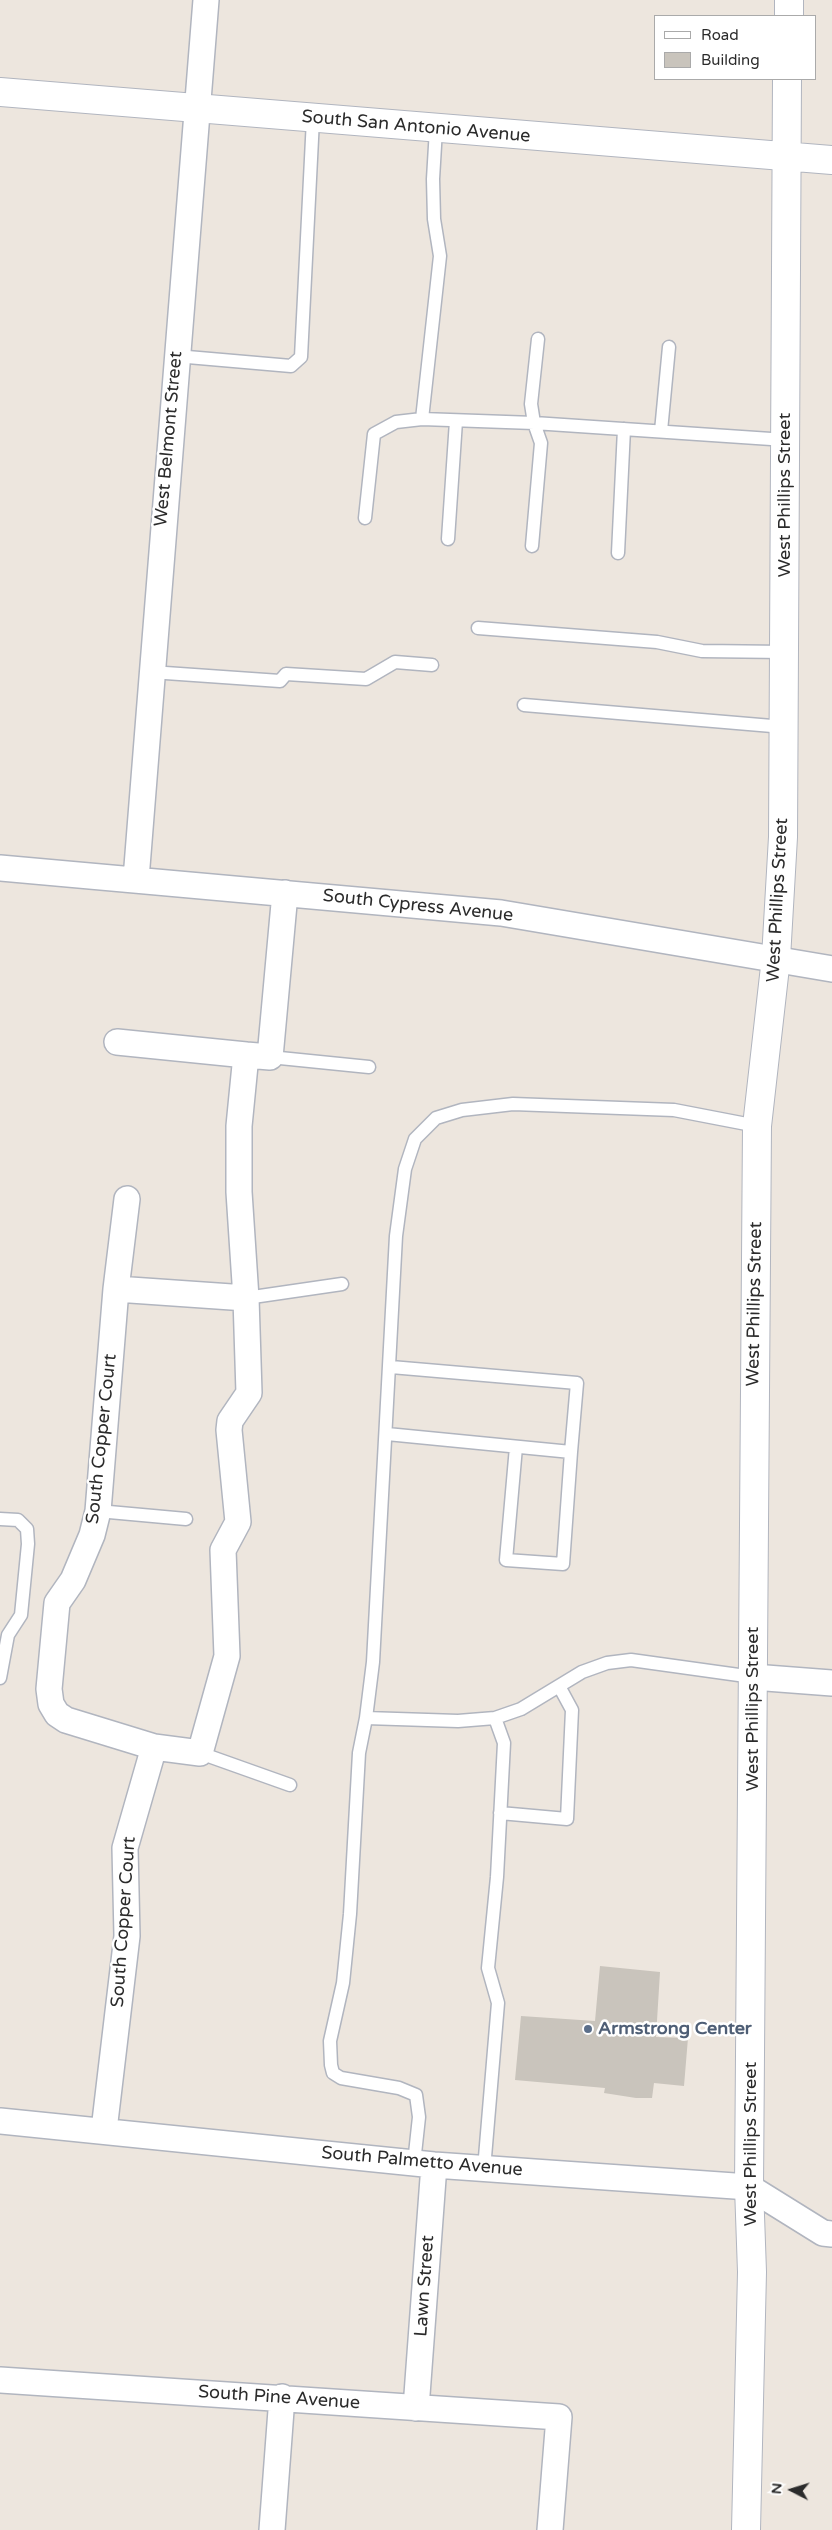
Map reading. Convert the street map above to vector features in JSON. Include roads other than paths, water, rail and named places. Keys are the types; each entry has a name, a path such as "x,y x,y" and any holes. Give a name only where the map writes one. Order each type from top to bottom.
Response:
{"street":[{"name":"West Belmont Street","path":"136,879 176,356 206,0"},
{"path":"789,0 789,15"},
{"name":"West Phillips Street","path":"746,2530 752,2272 749,2187 757,1126 776,958 783,837 787,80"},
{"name":"South San Antonio Avenue","path":"0,92 832,160"},
{"name":"South Cypress Avenue","path":"0,868 500,913 776,958 832,969"},
{"path":"200,1753 227,1656 223,1550 238,1522 229,1430 230,1422 249,1392 239,1173 239,1126 258,1056 284,893"},
{"path":"117,1042 258,1056"},
{"name":"South Copper Court","path":"127,1199 116,1289 98,1511 73,1580 62,1593 55,1612 49,1689 51,1704 57,1714 66,1720 154,1747 200,1753"},
{"path":"116,1289 246,1298"},
{"path":"753,1677 832,1683"},
{"name":"South Copper Court","path":"104,2130 127,1936 125,1848 154,1747"},
{"name":"South Palmetto Avenue","path":"0,2121 104,2130 424,2164 749,2187 823,2233 832,2234"},
{"name":"Lawn Street","path":"416,2408 424,2164"},
{"name":"South Pine Avenue","path":"0,2380 559,2416 550,2530"},
{"path":"272,2530 282,2398"}],"lane":[{"path":"176,356 292,366 301,357 313,119"},
{"path":"422,418 440,256 434,219 433,179 436,129"},
{"path":"532,546 541,444 534,423 531,404 538,339"},
{"path":"661,432 669,347"},
{"path":"365,518 374,434 396,422 422,418 534,423 786,440"},
{"path":"448,540 456,421"},
{"path":"618,553 624,429"},
{"path":"478,628 658,642 702,651 785,652"},
{"path":"151,672 280,681 286,674 366,679 395,662 432,665"},
{"path":"524,705 784,727"},
{"path":"258,1056 369,1067"},
{"path":"424,2164 416,2095 400,2088 341,2078 333,2073 330,2041 343,1983 350,1914 359,1753 366,1718 373,1654 391,1367 396,1236 405,1169 415,1139 436,1118 462,1110 513,1104 674,1110 757,1126"},
{"path":"246,1298 342,1284"},
{"path":"391,1367 577,1383 563,1564 506,1560 516,1447"},
{"path":"387,1434 571,1452"},
{"path":"98,1511 186,1519"},
{"path":"0,1519 18,1520 27,1529 28,1544 21,1615 8,1635 0,1678"},
{"path":"366,1718 458,1721 495,1718 520,1709 588,1670 607,1663 631,1660 753,1677"},
{"path":"500,1813 567,1819 572,1710 559,1686"},
{"path":"484,2169 498,2003 488,1968 504,1743 495,1718"},
{"path":"200,1753 290,1785"}],"place":[{"name":"Armstrong Center","path":"588,2029"}]}
